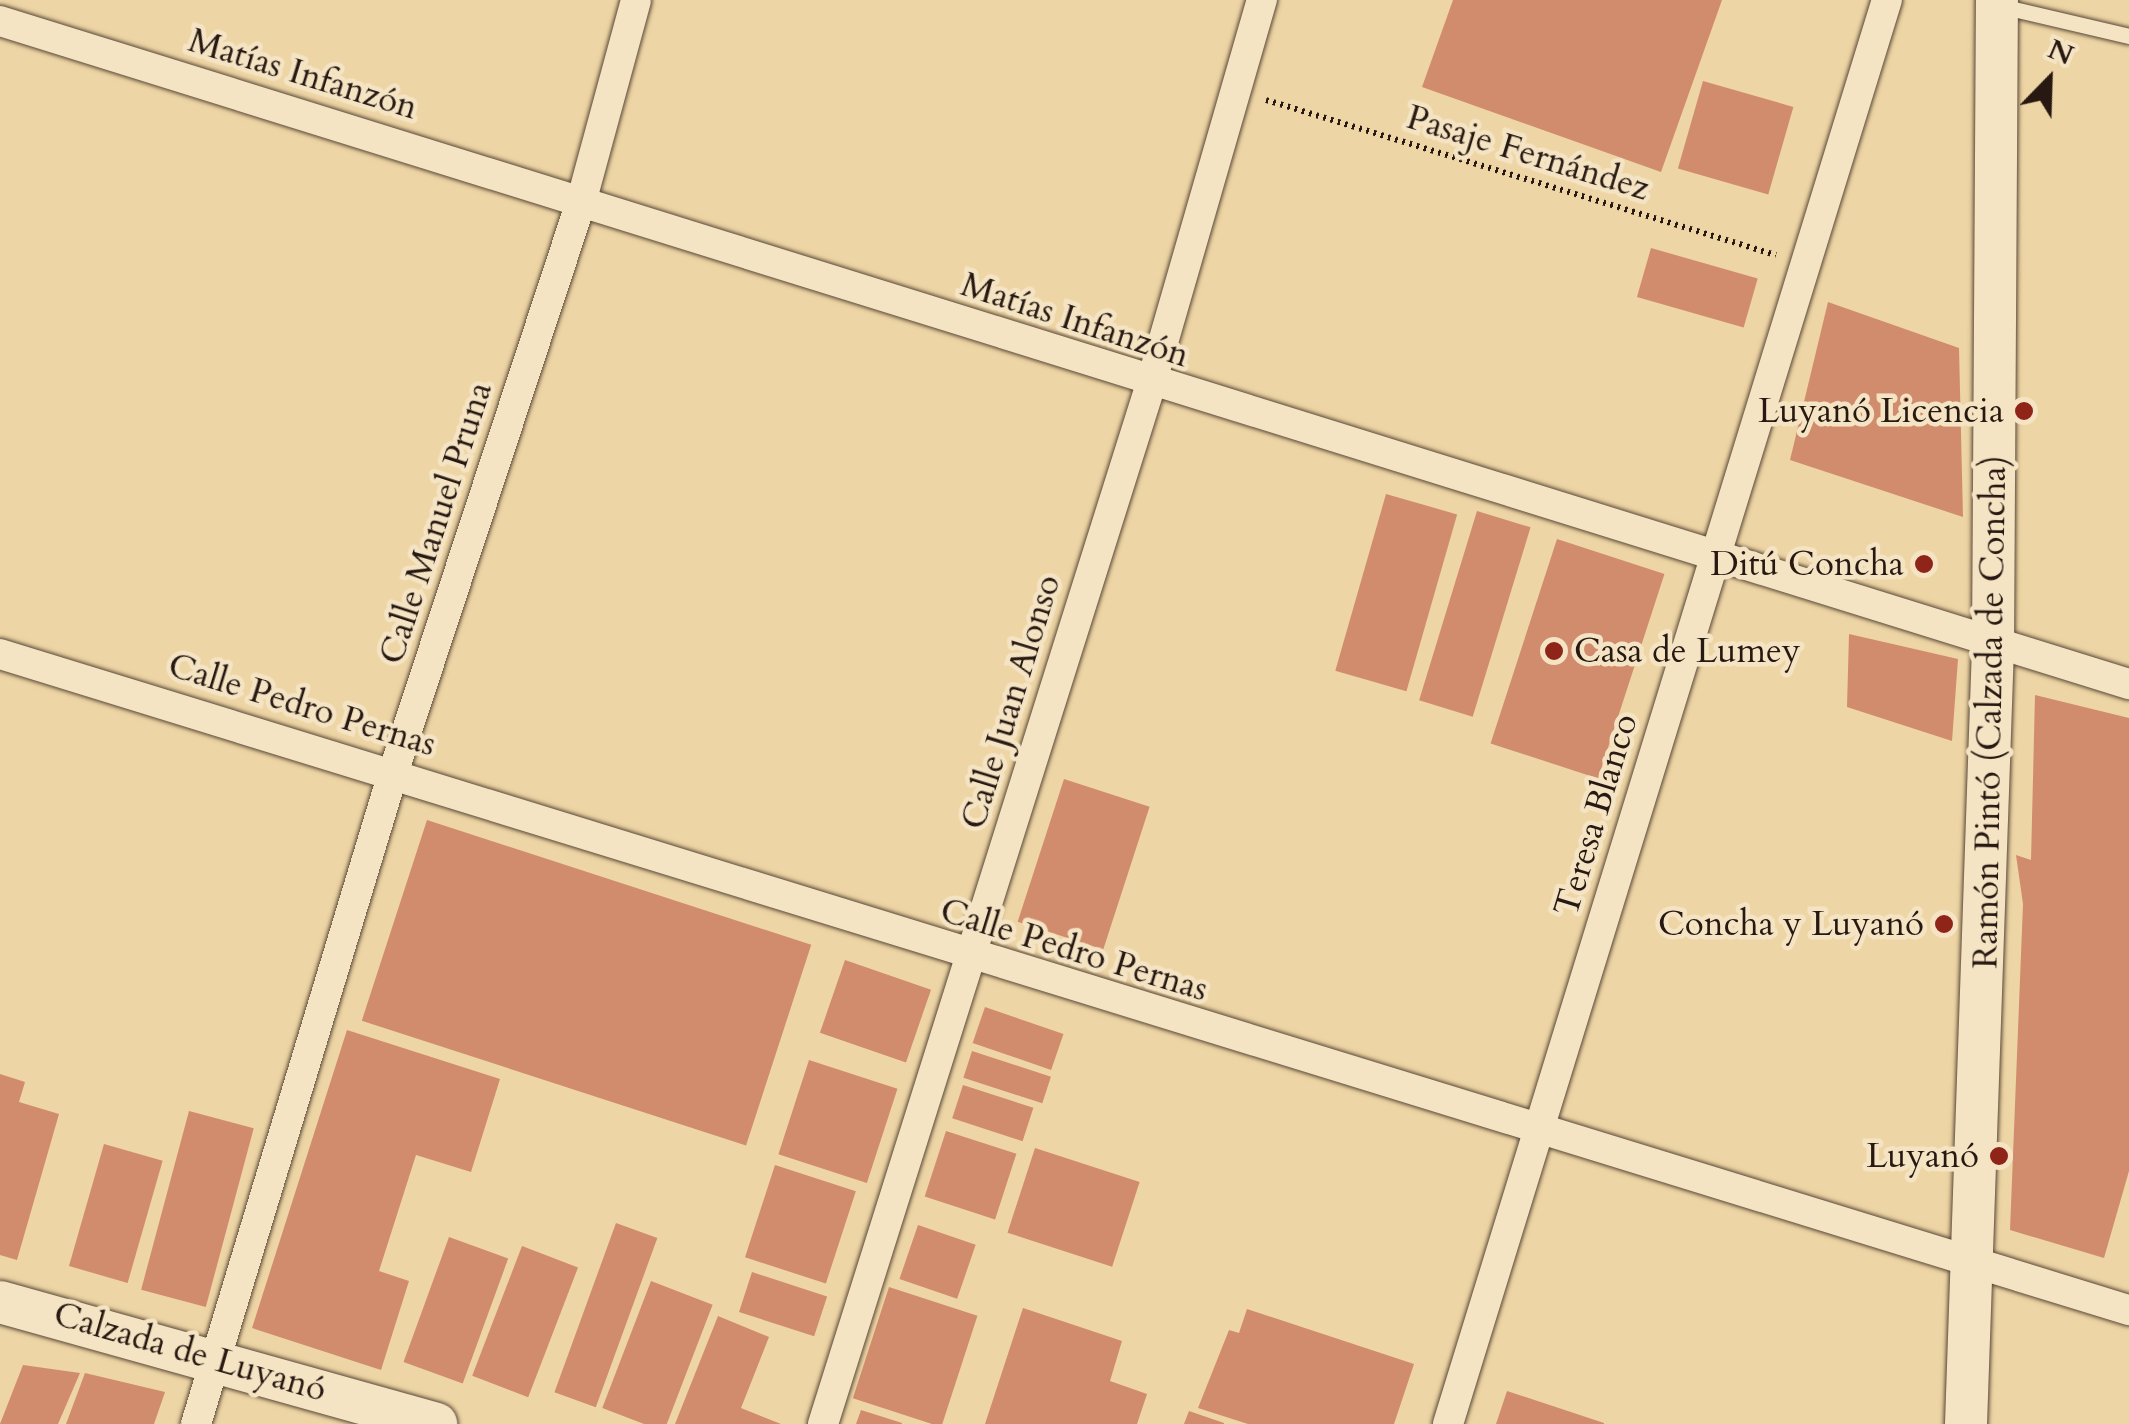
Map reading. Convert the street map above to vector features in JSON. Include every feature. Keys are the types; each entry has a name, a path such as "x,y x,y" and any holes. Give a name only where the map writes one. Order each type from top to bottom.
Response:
{"main road":[{"name":"Ramón Pintó (Calzada de Concha)","path":"1966,1424 1994,647 1991,2"},
{"name":"Calzada de Luyanó","path":"0,1302 218,1356 436,1424"}],"street":[{"name":"Calle Manuel Pruna","path":"196,1424 394,770 582,199 636,0"},
{"name":"Calle Juan Alonso","path":"823,1424 1151,384 1262,0"},
{"name":"Teresa Blanco","path":"1448,1424 1887,0"},
{"name":"Matías Infanzón","path":"0,21 582,199 1151,384 1713,560 1994,647 2129,684"},
{"name":"Calle Pedro Pernas","path":"0,654 394,770 970,958 1538,1129 1972,1266 2128,1304"}],"lane":[{"path":"1991,2 2129,36"}],"path":[{"name":"Pasaje Fernández","path":"1236,91 1804,264"}],"building":[{"path":"1453,0 1722,0 1661,172 1422,87"},
{"path":"1703,81 1793,107 1768,194 1678,168"},
{"path":"1651,248 1758,279 1744,328 1637,297"},
{"path":"1828,302 1959,348 1963,517 1790,460"},
{"path":"1386,494 1457,514 1406,691 1335,671"},
{"path":"1477,511 1531,527 1473,717 1419,700"},
{"path":"1557,539 1664,574 1598,778 1491,743"},
{"path":"1849,634 1958,659 1952,741 1847,707"},
{"path":"2035,695 2129,718 2129,1171 2104,1258 2010,1230 2023,904 2016,855 2031,860"},
{"path":"1064,779 1150,807 1103,949 1018,922"},
{"path":"427,820 811,945 746,1146 362,1021"},
{"path":"845,960 931,990 906,1062 820,1033"},
{"path":"985,1007 1063,1034 1051,1070 973,1043"},
{"path":"347,1030 500,1079 471,1172 416,1155 379,1271 409,1281 381,1370 252,1328"},
{"path":"972,1051 1051,1077 1042,1103 963,1078"},
{"path":"809,1060 897,1089 867,1183 778,1154"},
{"path":"0,1074 25,1082 19,1102 59,1114 17,1260 0,1255"},
{"path":"963,1085 1033,1108 1023,1141 952,1118"},
{"path":"189,1111 254,1128 206,1307 141,1290"},
{"path":"946,1131 1016,1154 995,1219 925,1197"},
{"path":"104,1144 163,1161 128,1283 69,1266"},
{"path":"1035,1148 1140,1182 1112,1267 1007,1233"},
{"path":"775,1165 856,1191 826,1284 745,1257"},
{"path":"616,1223 657,1238 596,1407 554,1392"},
{"path":"918,1225 976,1245 957,1299 899,1279"},
{"path":"449,1237 508,1259 463,1384 404,1362"},
{"path":"522,1246 578,1268 528,1397 472,1376"},
{"path":"752,1272 827,1296 814,1336 739,1312"},
{"path":"651,1281 713,1305 667,1424 644,1424 602,1408"},
{"path":"889,1287 977,1316 942,1424 853,1398"},
{"path":"1023,1308 1122,1341 1110,1381 1147,1394 1137,1424 985,1424"},
{"path":"1247,1309 1414,1364 1394,1424 1248,1424 1198,1408 1229,1330 1239,1333"},
{"path":"718,1316 769,1337 741,1408 781,1424 675,1424"},
{"path":"23,1365 80,1373 58,1424 0,1424"},
{"path":"85,1373 165,1392 154,1424 66,1424"},
{"path":"1507,1391 1604,1423 1604,1424 1496,1424"},
{"path":"861,1410 902,1423 902,1424 856,1424"},
{"path":"1189,1411 1224,1423 1224,1424 1184,1424"}],"place":[{"name":"Luyanó Licencia","path":"2024,411"},
{"name":"Ditú Concha","path":"1924,564"},
{"name":"Casa de Lumey","path":"1554,651"},
{"name":"Concha y Luyanó","path":"1944,924"},
{"name":"Luyanó","path":"1999,1156"}]}
